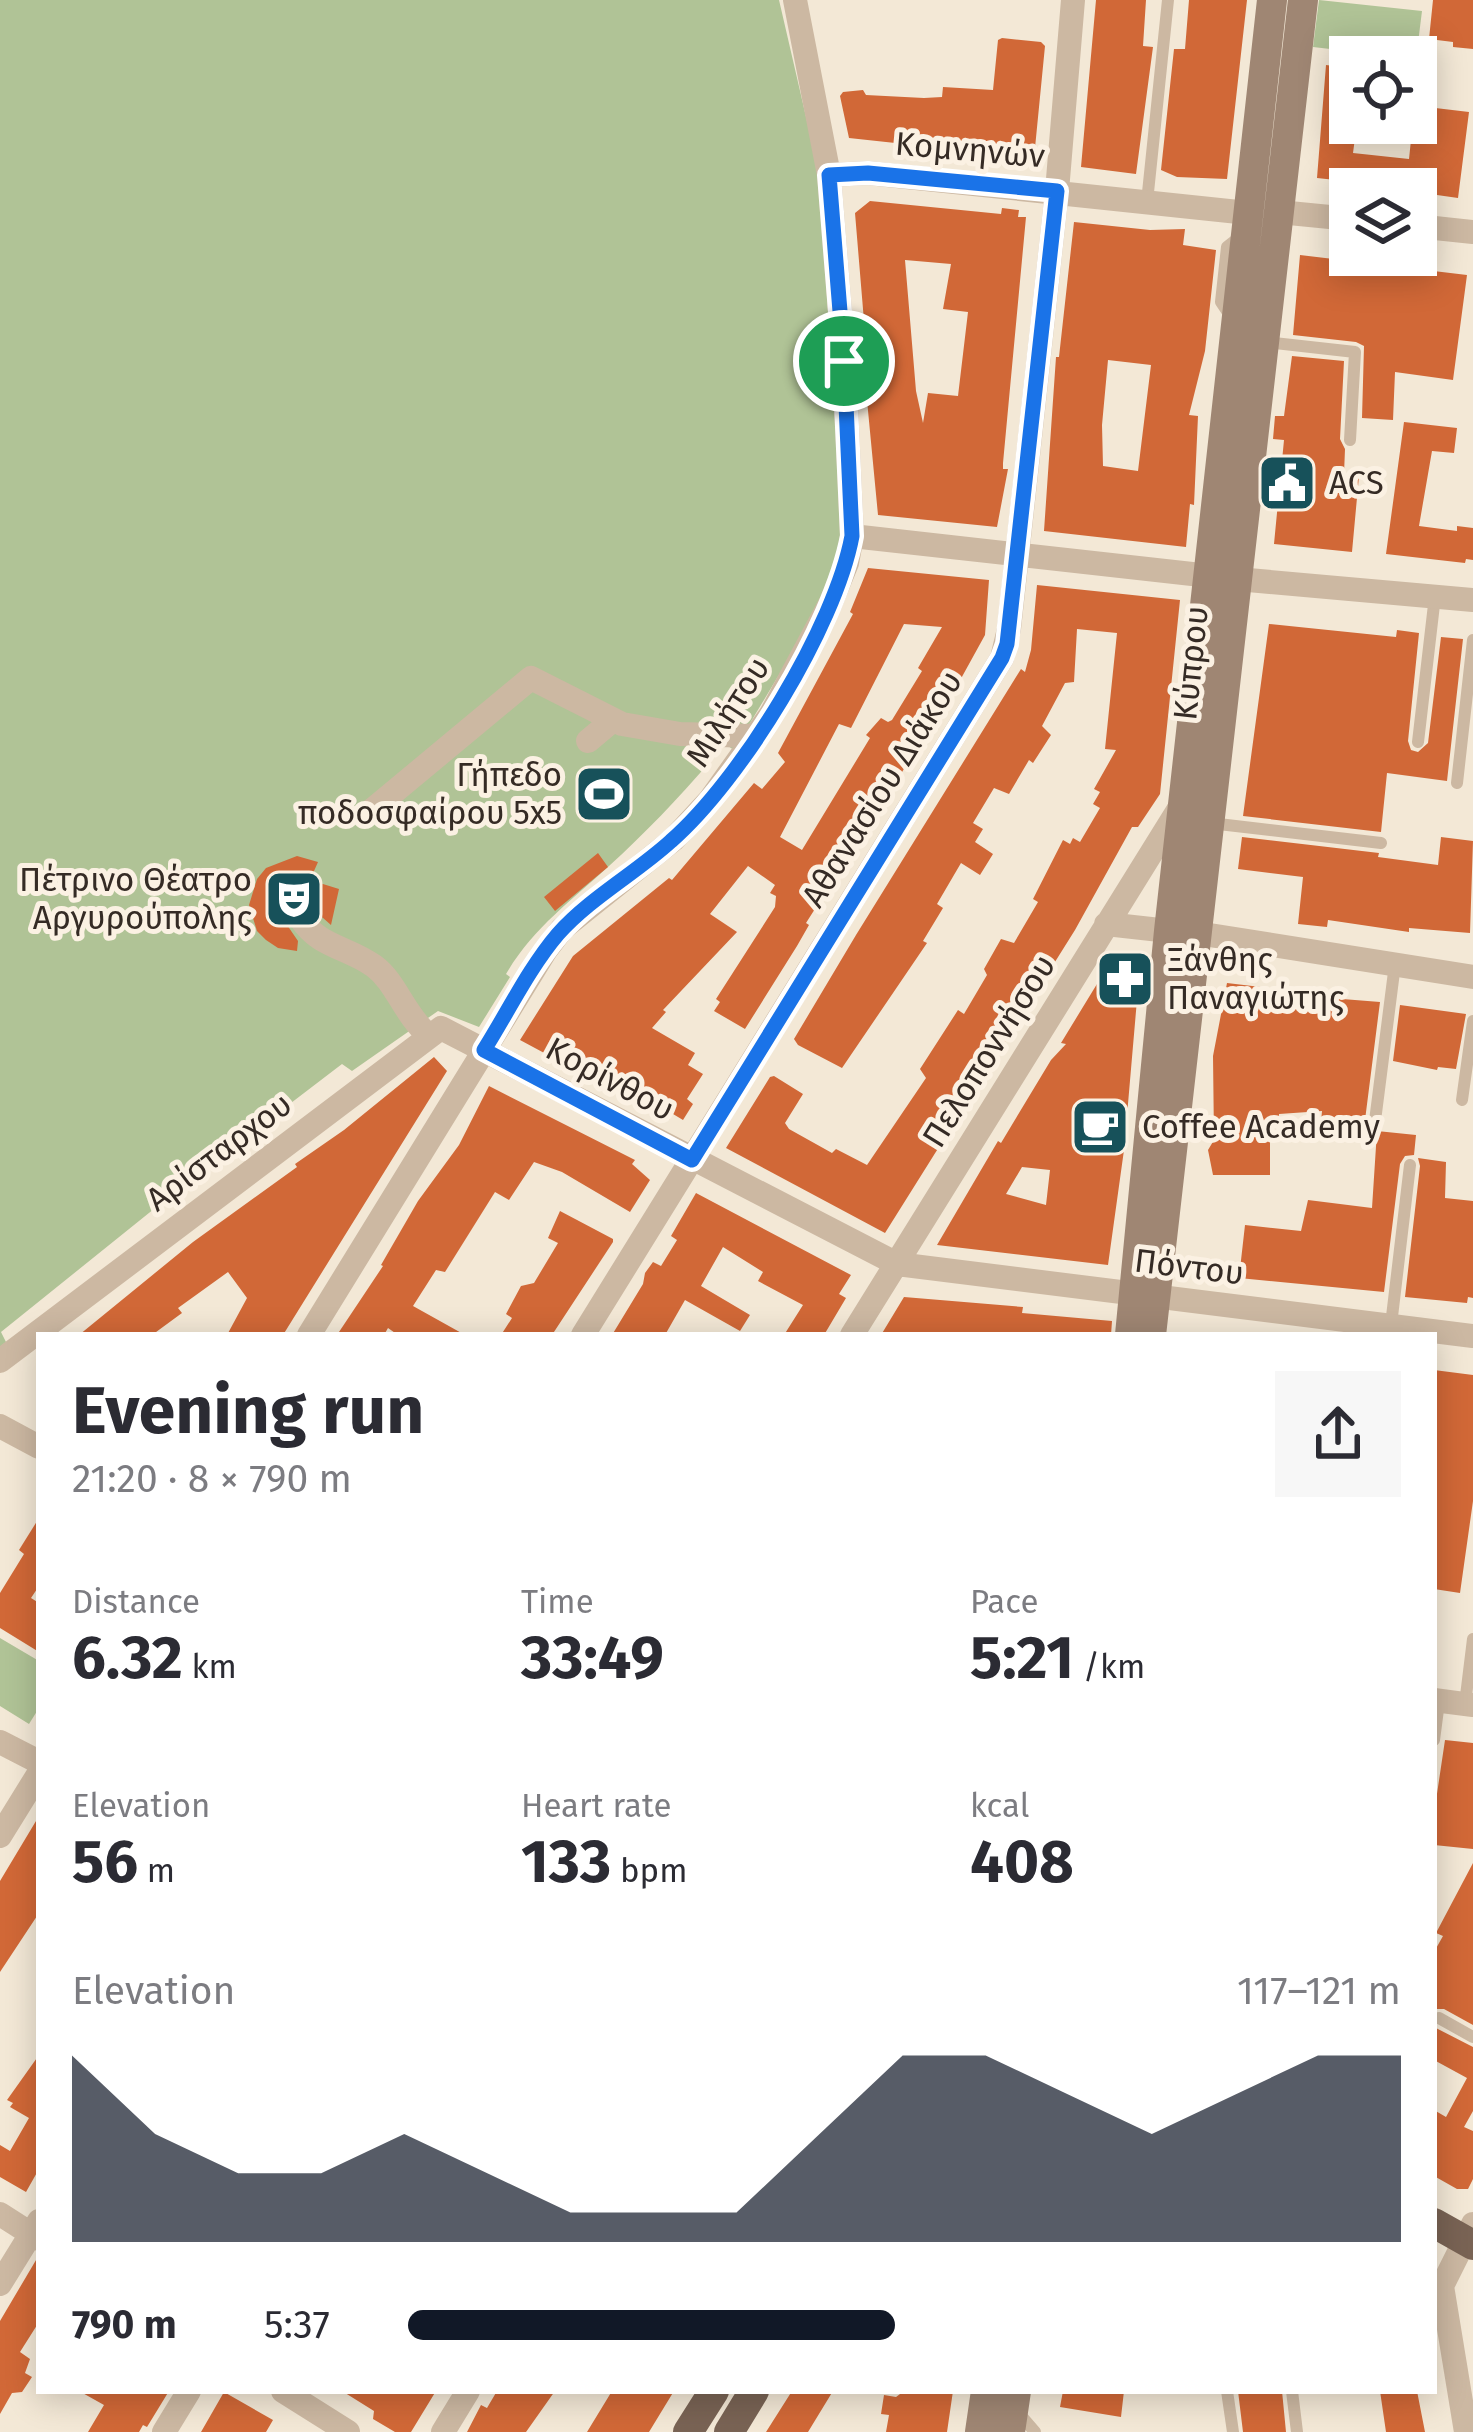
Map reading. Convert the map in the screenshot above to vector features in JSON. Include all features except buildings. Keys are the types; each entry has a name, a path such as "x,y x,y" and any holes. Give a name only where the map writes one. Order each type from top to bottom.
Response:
{"main road":[{"name":"Κύπρου","path":"1151,1332 1145,1295 1183,932 1183,802 1264,342 1258,218 1272,0"},
{"name":"Κύπρου","path":"1183,932 1210,823 1236,324 1303,0"},
{"name":"Κύπρου","path":"1131,1332 1145,1295"},
{"path":"1437,2224 1470,2236"},
{"path":"688,2432 712,2394"},
{"path":"729,2432 752,2394"},
{"path":"980,2432 1006,2405"}],"street":[{"name":"Μιλήτου","path":"311,1332 562,929 673,840 710,800 756,736 831,602 847,563 852,536 844,361 829,175 795,0"},
{"name":"Αθανασίου Διάκου","path":"585,1332 1002,658 1010,628 1073,0"},
{"name":"Κομνηνών","path":"829,175 868,173 1057,191 1258,218 1329,219"},
{"path":"1437,228 1473,232"},
{"path":"852,536 1223,578 1473,600"},
{"path":"371,811 531,677 613,720 648,730 756,736"},
{"path":"588,741 613,720"},
{"name":"Πελοποννήσου","path":"854,1332 1183,802"},
{"path":"301,919 318,940 379,969 404,1010 428,1035 441,1028 484,1050"},
{"path":"1106,924 1473,976"},
{"name":"Αρίσταρχου","path":"38,1332 428,1035"},
{"name":"Κορίνθου","path":"484,1050 897,1264"},
{"name":"Πόντου","path":"897,1264 1349,1327 1391,1325 1427,1332"},
{"name":"Πόντου","path":"1437,1333 1473,1336"},
{"name":"Αρίσταρχου","path":"0,1361 36,1334"},
{"path":"0,1426 36,1445"},
{"path":"0,1742 36,1760"},
{"path":"0,1836 36,1778"},
{"path":"0,2214 36,2231 0,2284"},
{"path":"1466,2432 1442,2286 1470,2236"},
{"path":"164,2432 187,2394"},
{"path":"288,2394 348,2432"},
{"path":"443,2432 466,2394"}],"lane":[{"path":"1147,202 1168,0"},
{"path":"1264,342 1354,352 1351,440"},
{"path":"1418,742 1435,596"},
{"path":"1457,783 1473,640"},
{"path":"1210,823 1381,843"},
{"path":"1375,1121 1395,964"},
{"path":"1462,1100 1473,1021"},
{"path":"1391,1325 1410,1165"},
{"path":"1437,1734 1473,1640"},
{"path":"1439,2018 1473,2037"},
{"path":"1228,2394 1233,2432"},
{"path":"1292,2394 1297,2432"},
{"path":"1006,2405 1035,2432"}],"green space":[{"path":"0,0 779,0 819,173 842,528 832,576 734,750 725,744 640,837 540,929 506,974 510,977 479,1027 438,1011 352,1071 342,1064 1,1332 6,1342 0,1347"},
{"path":"1319,0 1422,11 1419,36 1329,36 1329,49 1313,47"},
{"path":"0,1638 36,1659 36,1713 29,1724 0,1706"}],"place":[{"name":"ACS","path":"1287,483"},
{"name":"Γήπεδο ποδοσφαίρου 5x5","path":"604,794"},
{"name":"Πέτρινο Θέατρο Αργυρούπολης","path":"294,899"},
{"name":"Ξάνθης Παναγιώτης","path":"1125,979"},
{"name":"Coffee Academy","path":"1100,1127"}],"route":[{"path":"868,173 1057,191 1010,628 1002,658 692,1160 484,1050 562,929 699,814 771,714 810,644 843,574 852,536 844,361 829,175 868,173"}]}
